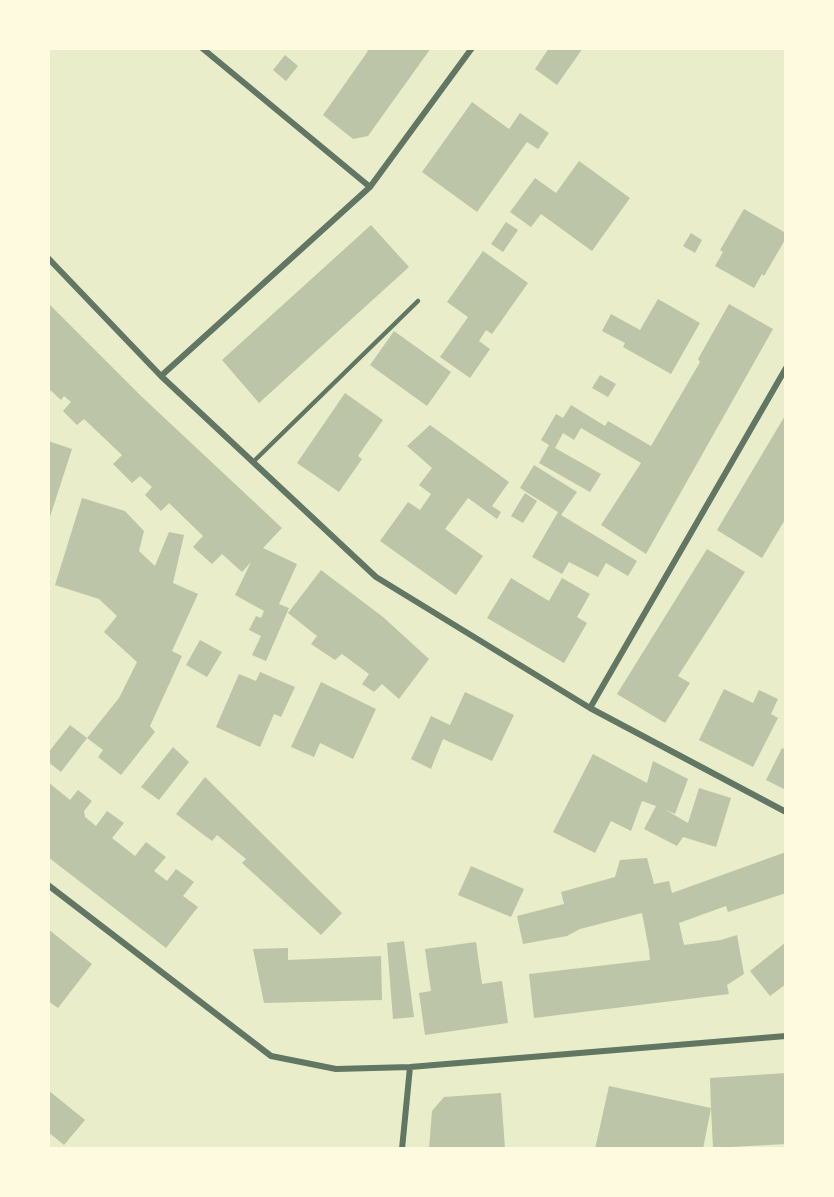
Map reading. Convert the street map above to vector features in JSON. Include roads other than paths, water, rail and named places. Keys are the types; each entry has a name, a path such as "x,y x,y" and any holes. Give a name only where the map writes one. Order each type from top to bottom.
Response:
{"street":[{"path":"202,48 370,187"},
{"path":"161,376 370,187 472,48"},
{"path":"48,258 161,376 376,577 590,708 786,812"},
{"path":"590,708 786,368"},
{"path":"48,885 271,1056 336,1069 411,1067 786,1036"},
{"path":"402,1149 411,1067"}],"lane":[{"path":"253,462 418,301"}]}
